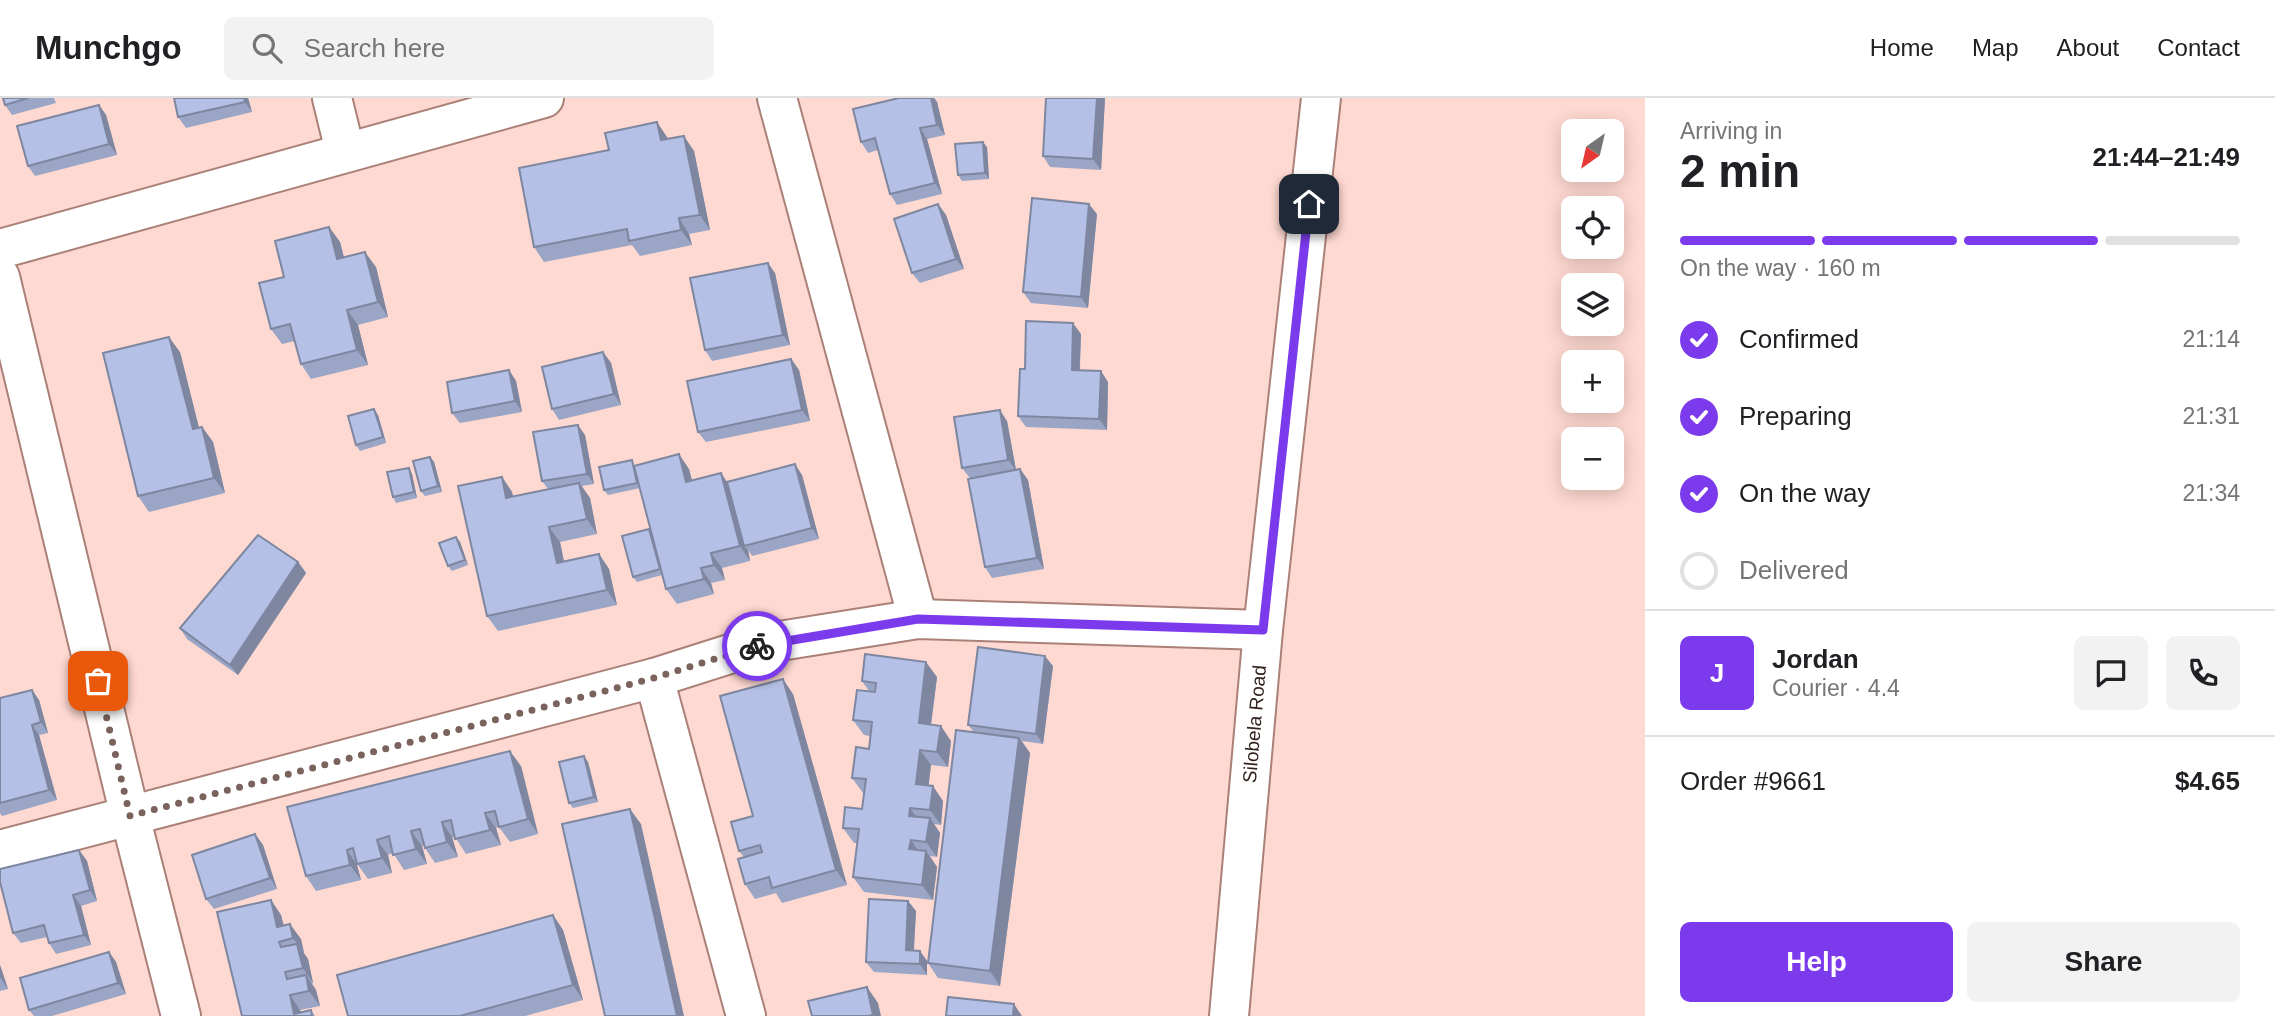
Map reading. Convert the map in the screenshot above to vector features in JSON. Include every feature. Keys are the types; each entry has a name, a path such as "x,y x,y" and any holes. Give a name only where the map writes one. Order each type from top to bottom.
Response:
{"street":[{"path":"332,98 345,151"},
{"path":"0,249 345,151 544,98"},
{"path":"777,98 918,619"},
{"name":"Silobela Road","path":"1229,1016 1263,630 1321,98"},
{"path":"0,277 181,1016"},
{"path":"0,850 654,678 761,644 918,619 1263,630"},
{"path":"654,678 746,1016"}],"building":[{"path":"3,98 28,98 5,105"},
{"path":"174,98 244,98 245,102 178,117"},
{"path":"899,98 931,98 937,125 920,128 935,183 890,194 875,138 861,142 853,109"},
{"path":"1046,98 1097,98 1093,159 1043,156"},
{"path":"99,105 109,144 28,166 17,126"},
{"path":"657,122 661,140 684,136 700,215 679,218 681,230 629,241 627,229 534,247 519,168 609,150 605,133"},
{"path":"983,142 985,173 958,175 955,144"},
{"path":"1032,198 1089,204 1081,297 1023,292"},
{"path":"938,204 956,259 912,273 894,219"},
{"path":"329,227 337,259 365,252 378,302 347,310 357,350 301,364 290,324 271,329 259,283 284,277 275,241"},
{"path":"768,263 783,335 705,350 690,278"},
{"path":"1026,321 1073,323 1072,370 1101,371 1099,419 1018,416 1020,369 1025,369"},
{"path":"169,337 193,429 202,427 214,478 138,496 103,353"},
{"path":"603,352 614,394 552,409 542,367"},
{"path":"791,359 802,410 698,432 687,381"},
{"path":"509,370 515,401 452,413 447,382"},
{"path":"374,409 383,437 356,445 348,416"},
{"path":"1000,410 1008,460 962,468 954,417"},
{"path":"578,425 587,474 542,481 533,432"},
{"path":"679,454 686,482 721,473 740,546 711,553 714,565 701,568 704,579 666,589 634,466"},
{"path":"430,457 438,486 421,491 413,461"},
{"path":"632,460 637,483 604,490 599,467"},
{"path":"795,464 812,528 744,546 727,482"},
{"path":"409,468 414,492 393,497 387,472"},
{"path":"1020,469 1037,558 985,567 968,479"},
{"path":"502,477 506,498 579,483 587,519 549,527 557,563 599,554 607,590 487,616 458,486"},
{"path":"649,529 660,569 633,577 622,536"},
{"path":"258,535 298,562 230,665 180,628"},
{"path":"456,537 465,560 448,566 439,543"},
{"path":"978,647 1045,656 1036,734 968,725"},
{"path":"865,654 926,662 919,723 941,726 937,752 920,750 916,784 933,786 930,810 910,808 909,816 930,818 926,842 911,840 909,849 926,851 922,885 853,877 859,829 843,828 845,807 862,809 866,779 852,778 856,747 869,749 872,722 853,720 857,690 875,692 876,683 862,681"},
{"path":"783,679 836,870 772,888 769,877 745,884 738,859 762,852 760,845 739,851 731,822 753,816 720,696"},
{"path":"32,690 41,722 32,725 49,790 0,803 0,698"},
{"path":"956,730 1019,738 990,971 928,963"},
{"path":"510,751 528,819 499,827 495,811 485,813 490,830 455,839 451,820 442,822 447,842 425,848 420,829 411,831 416,849 393,855 389,836 377,840 382,858 357,864 353,848 347,850 350,865 306,876 287,807"},
{"path":"584,756 594,797 569,803 559,762"},
{"path":"630,809 677,1016 605,1016 562,824"},
{"path":"255,834 270,878 206,899 192,855"},
{"path":"79,850 90,890 73,895 84,935 49,943 44,925 13,933 0,882 0,869"},
{"path":"869,899 908,901 906,950 920,951 920,964 866,962"},
{"path":"271,900 277,927 290,924 293,938 279,942 281,947 297,944 303,968 285,972 287,979 306,975 309,991 290,995 294,1014 311,1010 312,1016 242,1016 217,912"},
{"path":"553,915 573,985 460,1016 348,1016 337,975"},
{"path":"109,952 118,983 29,1010 20,978"},
{"path":"867,987 873,1015 812,1016 808,1001"},
{"path":"948,997 1014,1004 1013,1016 946,1016"}],"way so far":[{"path":"98,681 130,816 654,678 757,646"}],"route":[{"path":"757,646 918,619 1263,630 1309,204"}]}
